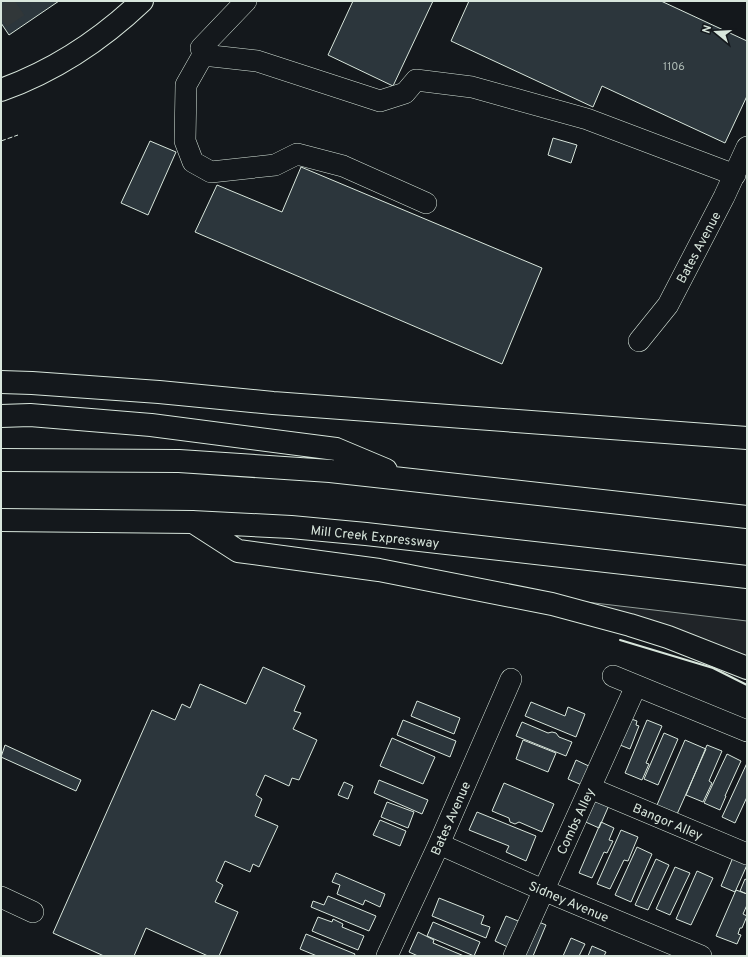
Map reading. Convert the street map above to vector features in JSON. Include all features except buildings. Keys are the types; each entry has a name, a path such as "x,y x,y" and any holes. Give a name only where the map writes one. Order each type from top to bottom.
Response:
{"main road":[{"path":"1,90 18,84 58,65 96,41 142,1"},
{"path":"1,382 32,382 273,403 747,438"},
{"path":"1,416 30,415 151,425 336,449 405,479"},
{"path":"1,460 179,462 330,472 747,517"},
{"name":"Mill Creek Expressway","path":"1,520 192,522 291,527 366,534 747,577"},
{"path":"192,522 238,551 379,570 552,604 668,637 747,668"}],"street":[{"path":"204,55 201,48 246,1"},
{"path":"204,55 257,61 380,101 405,93 416,80 472,87 586,119 735,175"},
{"path":"204,55 186,85 185,141 193,162 211,172 275,166 297,154 342,166 426,202"},
{"name":"Bates Avenue","path":"639,341 668,305 735,175 747,147"},
{"path":"613,676 747,731"},
{"name":"Bates Avenue","path":"387,956 439,844 511,679"},
{"name":"Combs Alley","path":"514,956 636,686"},
{"name":"Bangor Alley","path":"590,788 747,854"},
{"name":"Sidney Avenue","path":"439,844 543,890 701,956"},
{"path":"1,897 33,912"}],"shaded area":[{"path":"586,602 747,621 747,660"}],"tunnel":[{"path":"1,18 27,1"}],"fence":[{"path":"1,141 18,135"}],"wall":[{"path":"620,640 713,668 747,685"}]}
